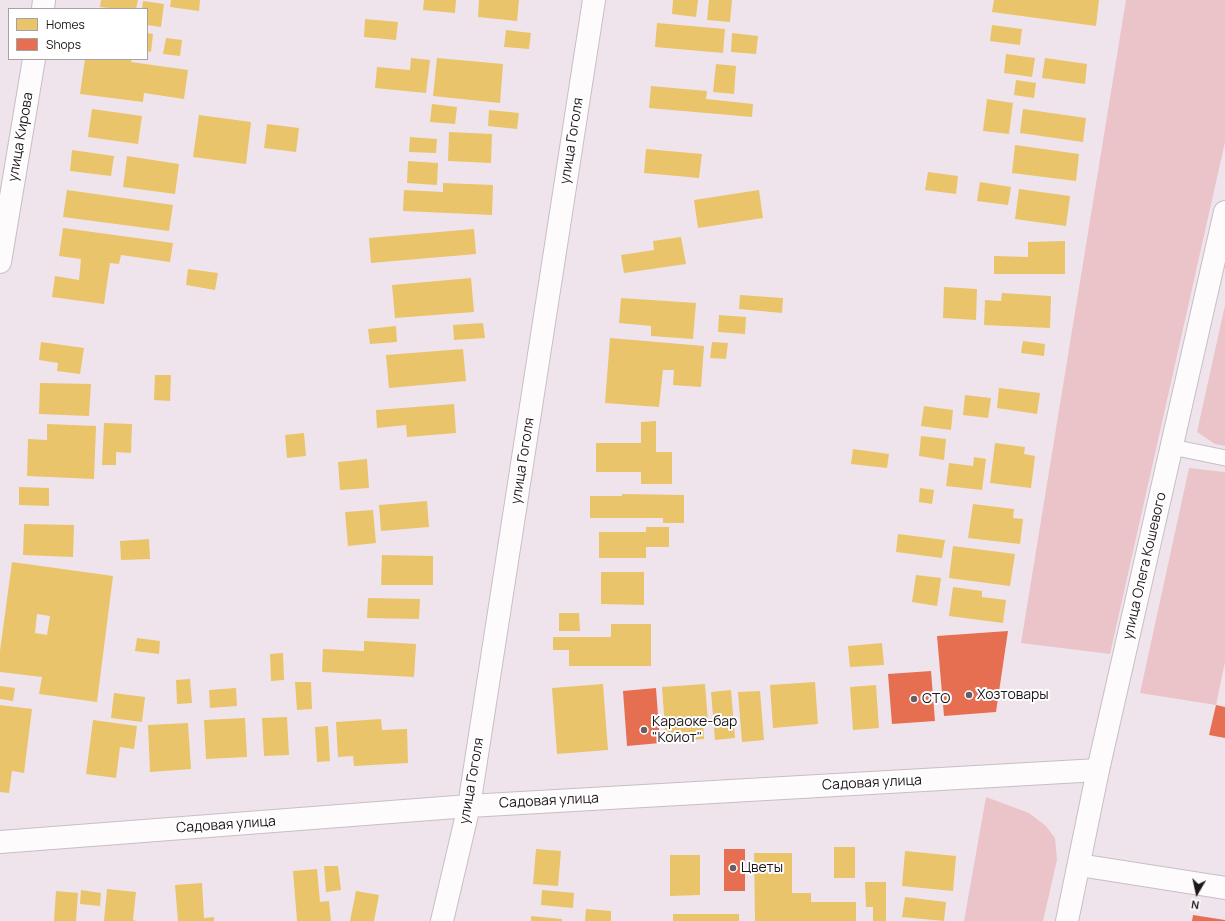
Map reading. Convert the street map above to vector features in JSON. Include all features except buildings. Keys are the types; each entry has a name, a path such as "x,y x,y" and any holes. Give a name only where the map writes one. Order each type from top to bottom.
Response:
{"street":[{"name":"улица Гоголя","path":"442,921 469,806 594,0"},
{"name":"улица Кирова","path":"0,262 34,60"},
{"name":"улица Олега Кошевого","path":"1067,921 1098,770 1225,212"},
{"name":"Садовая улица","path":"0,842 469,806 1098,770"},
{"path":"1079,865 1225,888"}],"lane":[{"path":"1172,447 1225,458"}],"shaded area":[{"path":"1126,0 1225,0 1225,142 1110,654 1021,643"},
{"path":"1225,305 1225,446 1215,444 1197,432"},
{"path":"1189,468 1225,472 1225,662 1216,705 1140,693"},
{"path":"986,797 1029,813 1046,826 1055,838 1057,860 1043,921 964,921"}],"place":[{"name":"Хозтовары","path":"969,695"},
{"name":"СТО","path":"914,699"},
{"name":"Караоке-бар \"Койот\"","path":"644,730"},
{"name":"Цветы","path":"733,868"}]}
